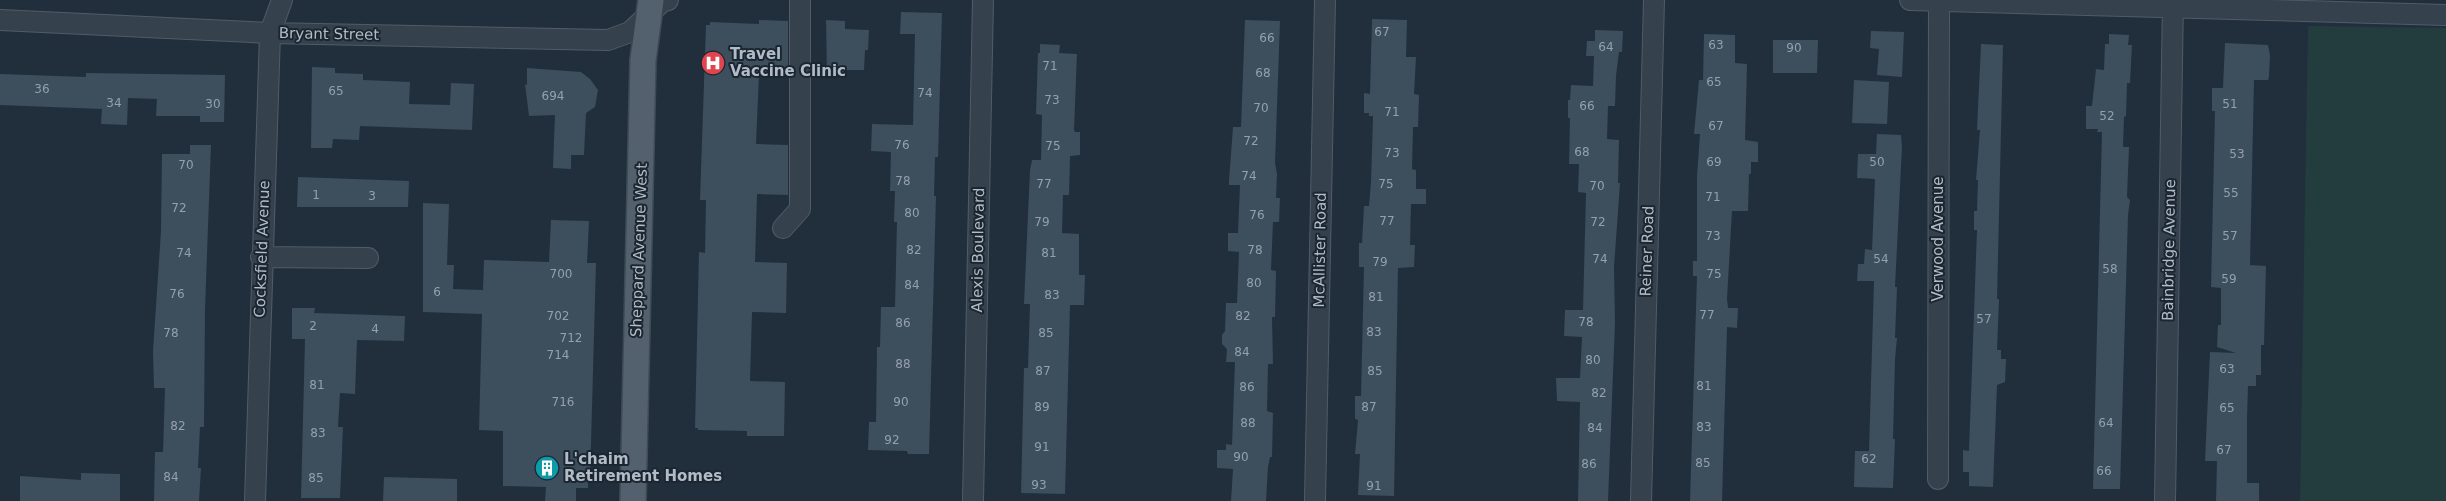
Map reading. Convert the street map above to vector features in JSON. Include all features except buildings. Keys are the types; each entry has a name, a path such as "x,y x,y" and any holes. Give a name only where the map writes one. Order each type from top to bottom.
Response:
{"main road":[{"name":"Sheppard Avenue West","path":"633,501 643,60 656,5"}],"street":[{"name":"Cocksfield Avenue","path":"254,501 270,33 282,0"},
{"path":"783,228 800,209 800,0"},
{"name":"Alexis Boulevard","path":"973,501 983,0"},
{"name":"McAllister Road","path":"1315,501 1325,0"},
{"name":"Reiner Road","path":"1641,501 1654,0"},
{"path":"1910,0 2172,4 2446,15"},
{"name":"Verwood Avenue","path":"1938,479 1939,0"},
{"name":"Bainbridge Avenue","path":"2165,501 2172,4"},
{"name":"Bryant Street","path":"0,20 270,33 608,40 630,32 656,5"},
{"path":"261,257 368,258"}],"green space":[{"path":"2308,26 2446,28 2446,501 2300,501"}],"place":[{"name":"Travel Vaccine Clinic","path":"713,63"},
{"name":"L'chaim Retirement Homes","path":"547,468"}]}
